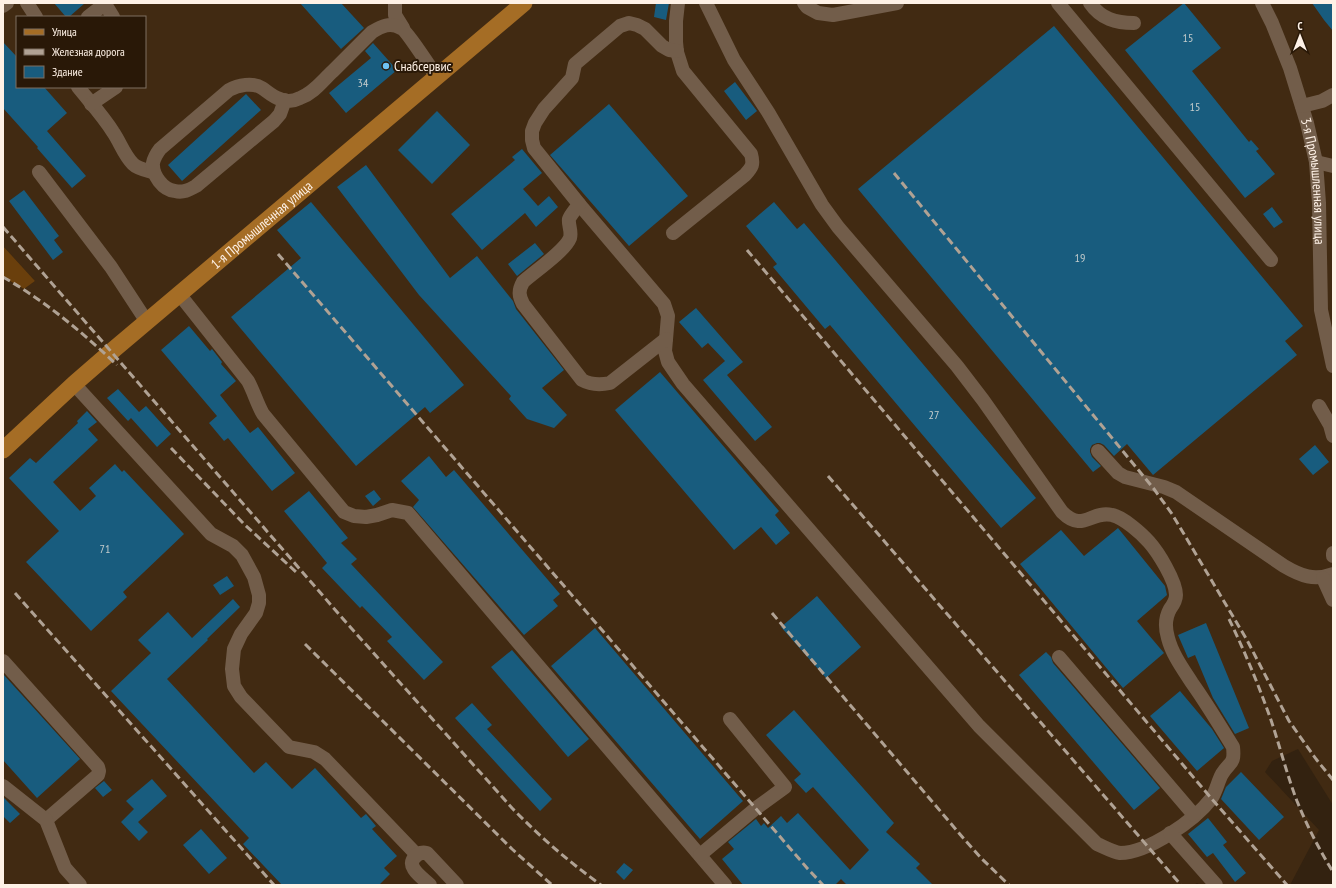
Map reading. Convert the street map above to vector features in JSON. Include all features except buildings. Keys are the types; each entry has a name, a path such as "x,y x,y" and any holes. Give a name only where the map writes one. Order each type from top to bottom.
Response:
{"main road":[{"name":"1-я Промышленная улица","path":"3,450 74,384 524,3"}],"lane":[{"path":"3,6 7,3"},
{"path":"27,3 35,16"},
{"path":"394,3 395,15 437,77"},
{"path":"673,233 745,175 751,168 753,161 751,154 683,71 677,51 676,21 678,3"},
{"path":"677,51 669,50 662,46 645,29 637,25 630,23 620,26 575,64 572,78 544,109 532,131 534,148 579,204 664,304 668,316 665,351 668,362 683,384 979,726 1097,844 1120,853 1147,846 1182,826 1211,798 1223,773 1232,763 1234,757 1233,747 1184,672 1170,645 1166,626 1167,616 1176,596 1174,587 1162,561 1148,541 1136,529 1114,515 1103,514 1085,520 1075,521 1069,519 1062,512 988,406 957,366 838,227 822,205 768,112 734,60 706,3"},
{"path":"804,3 807,7 818,13 833,15 897,3"},
{"path":"1058,3 1271,260"},
{"path":"1090,3 1104,18 1121,23 1134,23"},
{"name":"3-я Промышленная улица","path":"1262,3 1272,23 1290,68 1302,106 1316,162 1319,203 1321,310 1333,366"},
{"path":"89,16 105,4 111,16"},
{"path":"284,100 280,114 274,121 196,186 186,191 174,191 165,186 153,172 153,162 160,149 229,90 248,85 260,87 275,98 291,101 301,98 313,90 380,26 391,24 403,28"},
{"path":"79,88 90,104 102,116 119,141 125,154 133,164 141,169 153,172"},
{"path":"90,104 114,88"},
{"path":"1302,106 1322,101 1333,95"},
{"path":"1316,162 1333,166"},
{"path":"39,172 111,267 147,322"},
{"path":"579,204 570,217 570,237 564,247 523,282 520,288 519,296 524,304 582,380 589,384 602,385 610,383 666,339"},
{"path":"180,295 248,381 254,391 258,406 263,414 344,512 354,516 366,517 392,510 408,513 725,885"},
{"path":"74,384 211,534 233,546 242,555 254,577 259,595 259,603 256,613 241,634 234,649 233,655 232,669 234,686 241,697 289,747 314,752 325,759 416,854"},
{"path":"1319,406 1330,425 1333,436"},
{"path":"1098,451 1118,474 1124,477 1164,486 1176,492 1284,566 1311,578 1328,576 1333,600"},
{"path":"1058,657 1194,815"},
{"path":"3,661 98,767 98,775 46,820"},
{"path":"700,856 755,809 785,787 730,719"},
{"path":"3,786 46,820 65,868 80,885"},
{"path":"1170,833 1216,885"},
{"path":"430,885 413,869 411,864 412,859 416,854 423,852 426,853 457,885"}],"shaded area":[{"path":"3,3 1333,3 1333,805 1298,749 1272,761 1265,772 1319,830 1290,885 1200,885 1197,883 1194,885 3,885 3,277 24,289 35,281 3,246"},
{"path":"3,246 35,281 24,289 3,277"}],"railway":[{"path":"894,173 1154,489 1172,514 1247,640 1289,721 1333,780"},
{"path":"3,227 344,620 512,808 533,829 577,867 601,885"},
{"path":"747,250 1211,798 1287,885"},
{"path":"278,254 823,885"},
{"path":"3,277 34,296 63,318 117,365"},
{"path":"171,448 244,524 296,572"},
{"path":"828,476 1181,885"},
{"path":"15,593 274,885"},
{"path":"772,613 964,839 1009,885"},
{"path":"1229,619 1257,682 1297,801 1323,855 1333,872"},
{"path":"305,644 512,849 552,885"}],"place":[{"name":"Снабсервис","path":"386,66"}]}
